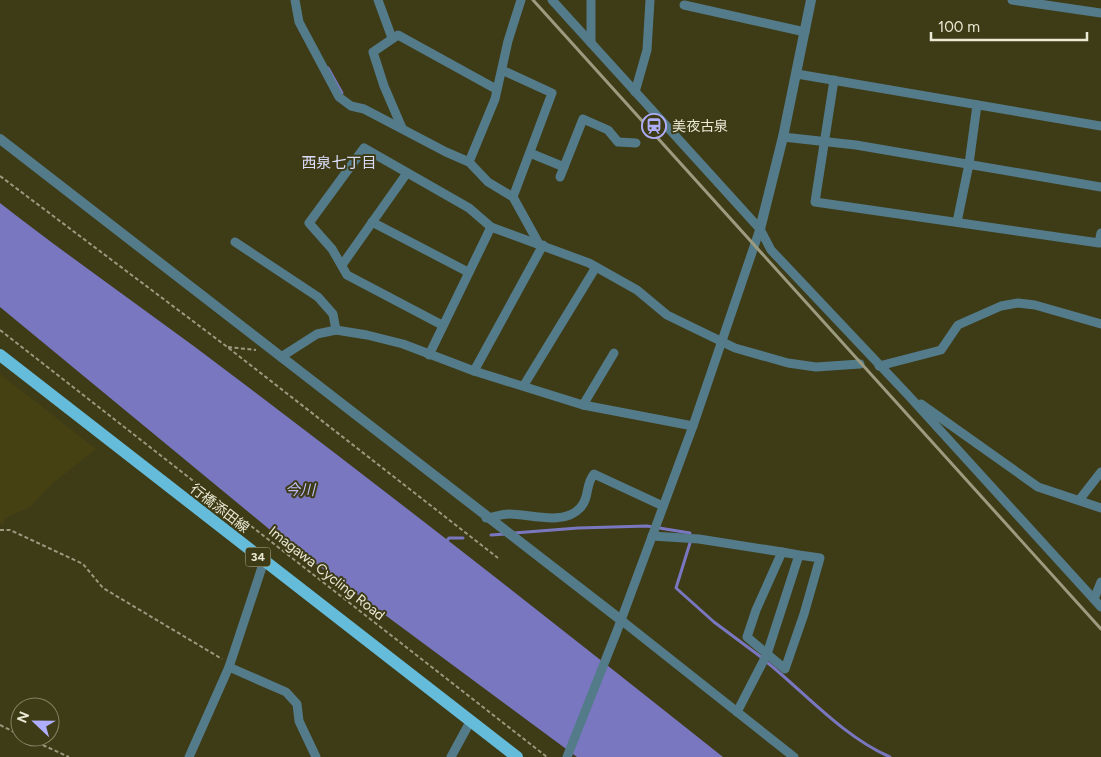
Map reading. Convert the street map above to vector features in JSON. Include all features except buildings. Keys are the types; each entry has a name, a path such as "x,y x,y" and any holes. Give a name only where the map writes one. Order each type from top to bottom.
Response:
{"main road":[{"name":"行橋添田線","path":"0,355 517,757"}],"street":[{"path":"295,0 299,22 339,97 351,106 364,109 469,162 488,182 513,197 541,244"},
{"path":"378,0 392,38"},
{"path":"469,162 495,99 508,41 521,0"},
{"path":"552,0 760,229 771,250 908,395 1101,607"},
{"path":"591,0 591,43"},
{"path":"635,92 647,50 650,0"},
{"path":"567,757 617,631 693,426 760,229 783,137 811,0"},
{"path":"1012,0 1045,3 1101,13"},
{"path":"684,5 805,32"},
{"path":"402,128 384,86 373,52 398,35 496,89"},
{"path":"502,70 552,93 513,197"},
{"path":"797,74 1101,126"},
{"path":"834,80 815,202 1099,243 1101,233"},
{"path":"957,222 969,164 977,105"},
{"path":"560,177 583,119 608,130 618,142 636,143"},
{"path":"783,137 856,145 1101,187"},
{"path":"0,139 516,541 621,620 794,757"},
{"path":"442,325 347,274 323,237 309,222 364,148 469,208 491,227 541,244 596,267 638,290 667,315 721,342 788,363 816,367 860,364"},
{"path":"530,152 564,167"},
{"path":"342,265 407,173"},
{"path":"372,222 468,272"},
{"path":"429,355 491,227"},
{"path":"235,242 318,297 333,314 336,330"},
{"path":"474,371 541,244"},
{"path":"524,386 596,267"},
{"path":"879,366 941,350 958,325 1001,306 1035,305 1101,324"},
{"path":"281,357 317,334 336,330 394,341 474,371 583,405 693,426"},
{"path":"583,405 614,352"},
{"path":"908,395 1038,487 1080,499 1101,508"},
{"path":"1080,499 1101,472"},
{"path":"488,519 507,514 559,518 573,514 582,506 587,496 588,481 594,474 663,506"},
{"path":"653,535 700,539 820,558 804,614 785,669 747,637 756,610 782,552"},
{"path":"737,712 767,654 799,555"},
{"path":"189,757 230,665 264,561"},
{"path":"1094,599 1101,582"},
{"path":"230,665 286,692 296,704 299,721 316,757"},
{"path":"451,757 470,722"}],"path":[{"path":"0,176 226,346 498,558"},
{"name":"Imagawa Cycling Road","path":"0,330 547,757"},
{"path":"226,346 267,352 271,349"},
{"path":"0,530 10,530 83,564 103,588 230,665"},
{"path":"47,747 69,757"}],"shaded area":[{"path":"0,374 96,449 52,484 30,507 5,518 3,525 0,524"}],"water":[{"name":"今川","path":"0,203 328,448 723,757 577,757 269,529 0,307"}],"waterway":[{"path":"328,68 342,93"},
{"path":"514,533 578,528 647,526 690,533"},
{"path":"491,535 506,534"},
{"path":"446,542 449,538 463,538"},
{"path":"690,543 676,588 714,622 761,657"},
{"path":"768,663 841,727 873,749 890,757"}],"railway":[{"path":"533,0 1101,629"}],"place":[{"name":"美夜古泉","path":"654,126"}],"district":[{"name":"西泉七丁目","path":"339,163"}]}
